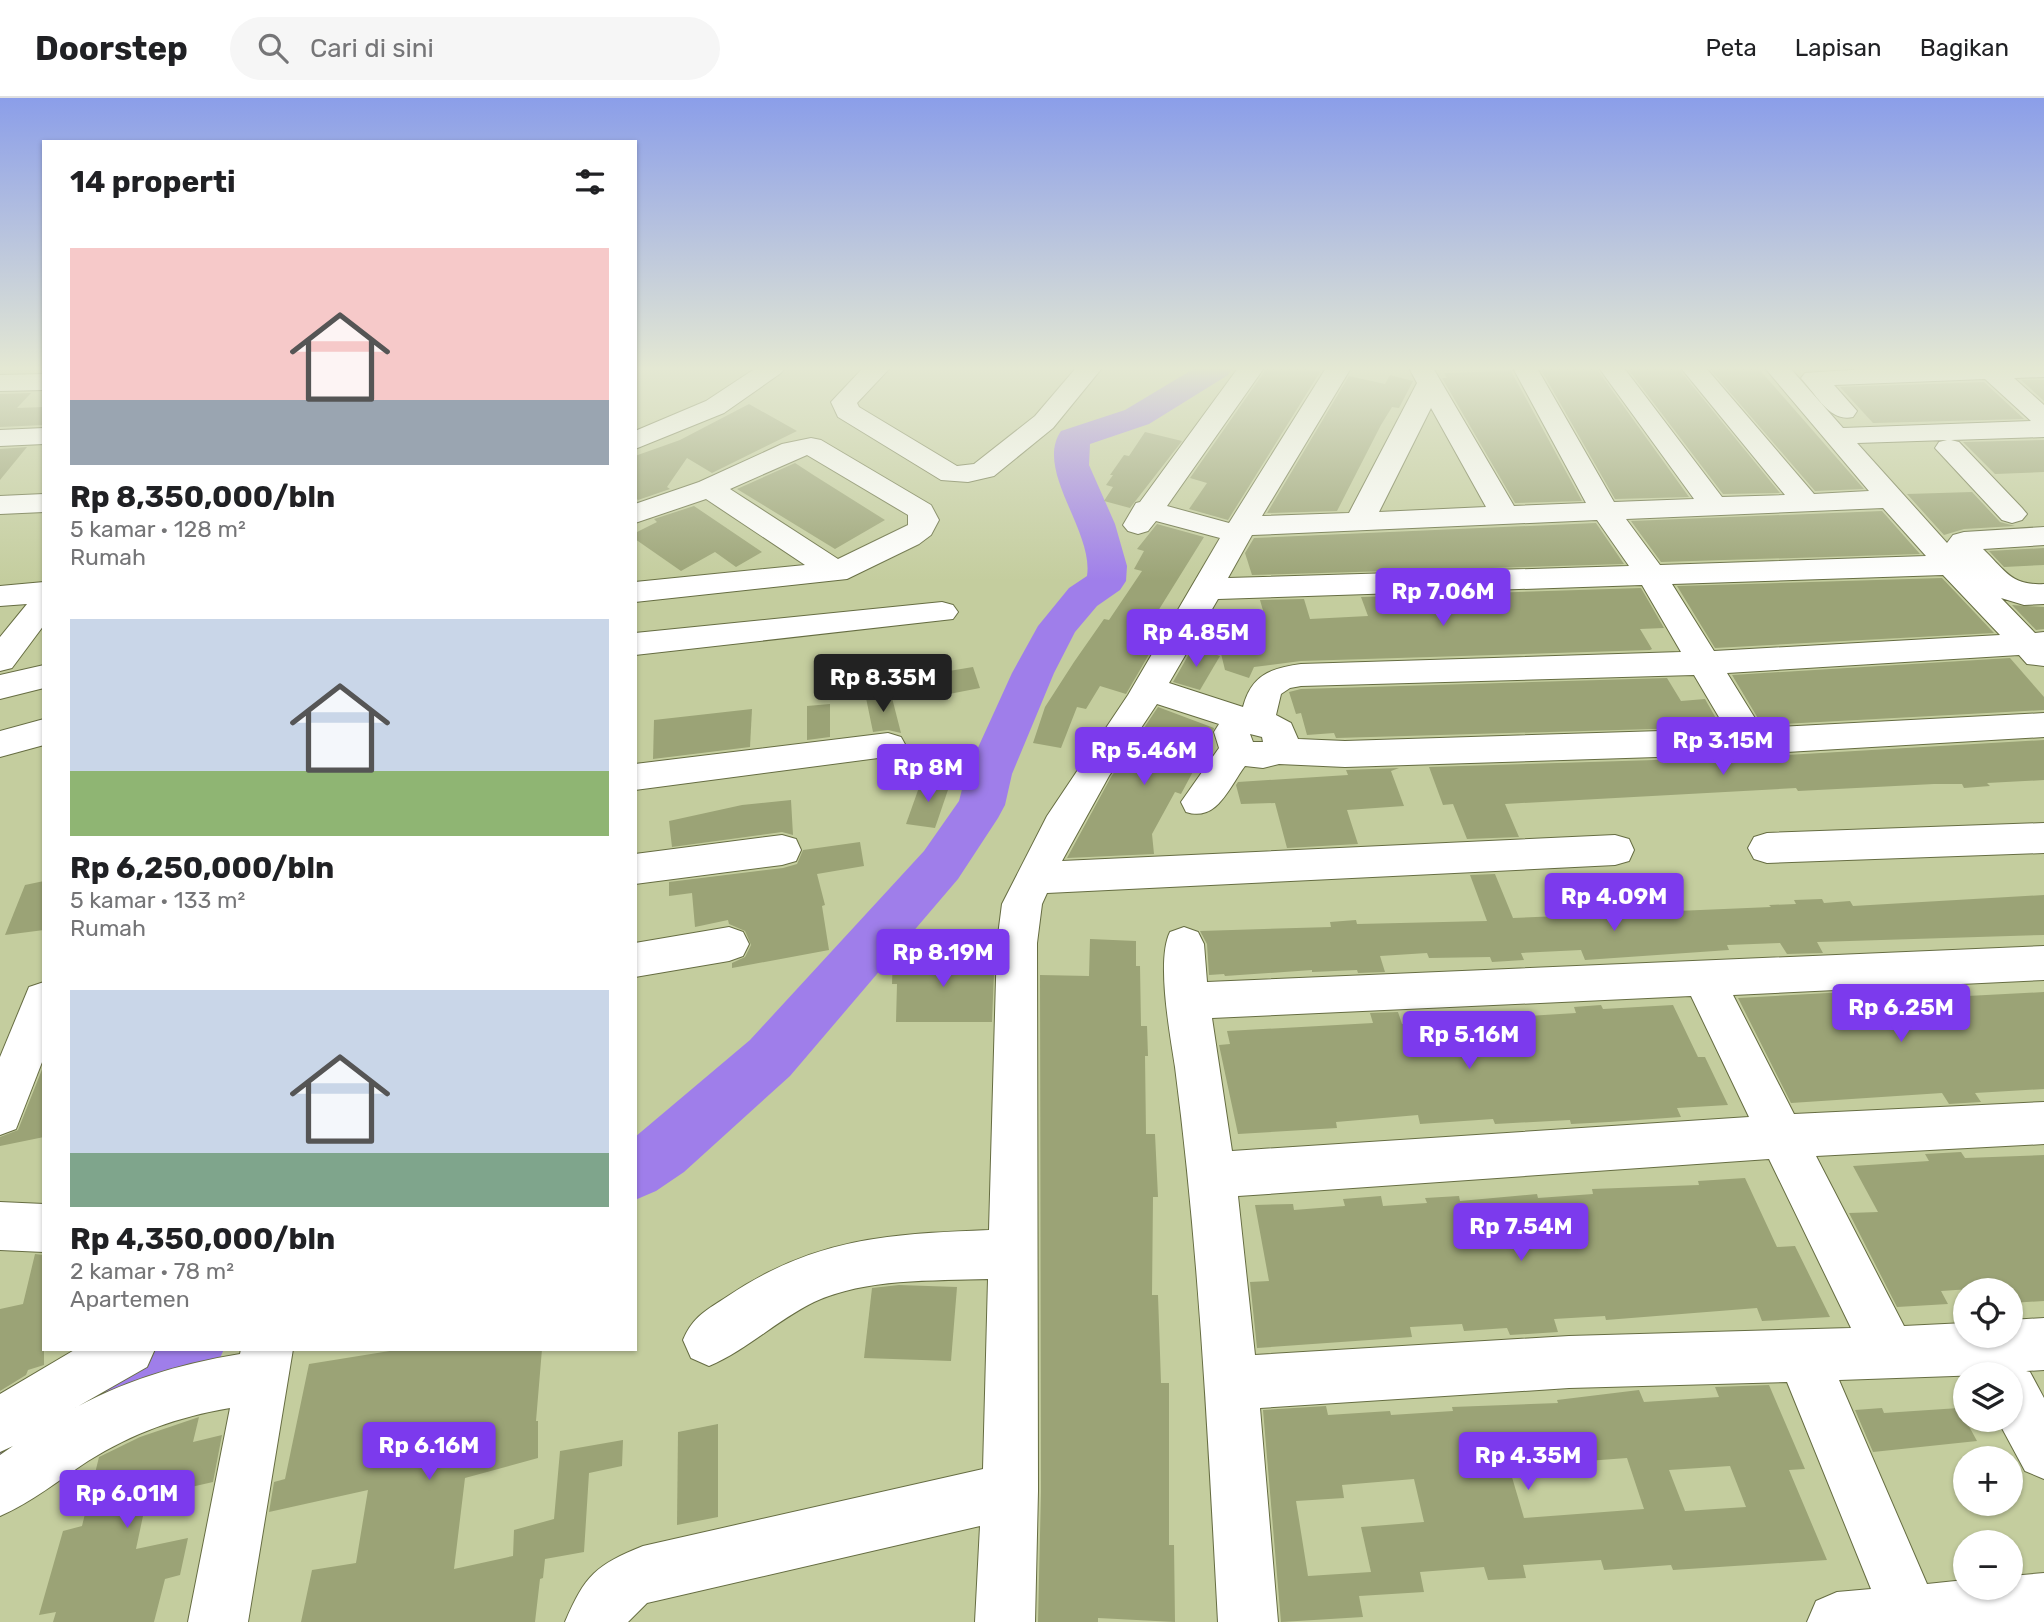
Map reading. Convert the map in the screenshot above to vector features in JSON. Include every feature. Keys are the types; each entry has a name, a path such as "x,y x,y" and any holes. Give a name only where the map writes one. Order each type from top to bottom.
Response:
{"street":[{"path":"893,439 951,474 968,474 984,470 1023,439"},
{"path":"1199,439 1142,517 1240,530 1360,520 1892,499"},
{"path":"1005,1622 1010,1491 1017,943 1022,904 1033,878 1096,767 1145,696 1295,439"},
{"path":"1360,520 1396,439"},
{"path":"1462,439 1506,515"},
{"path":"1565,439 1604,509 1656,584 1751,741"},
{"path":"1664,439 1713,505"},
{"path":"1753,439 1806,502"},
{"path":"1851,441 1881,439"},
{"path":"1851,441 1949,448 2044,445"},
{"path":"1851,441 1892,499 1925,538 1966,570 2039,649"},
{"path":"637,513 709,488 792,450 811,446 921,511 924,520 921,529 836,572 650,590 637,565"},
{"path":"1949,448 2012,514"},
{"path":"709,488 836,572"},
{"path":"0,505 42,503"},
{"path":"0,520 42,518"},
{"path":"1966,570 1961,542 2044,536"},
{"path":"1204,596 1656,584 1966,570 2014,593 2044,594"},
{"path":"0,596 42,592"},
{"path":"0,660 42,606"},
{"path":"637,644 942,612"},
{"path":"1199,802 1244,731 1270,682 1301,675 1703,663 2039,649"},
{"path":"0,687 42,676"},
{"path":"1145,696 1244,731 1269,724 1282,737 1277,751 1345,754 1751,741 2044,725"},
{"path":"0,744 42,733"},
{"path":"637,777 888,746"},
{"path":"1767,848 2044,838"},
{"path":"637,869 782,850"},
{"path":"1033,878 1615,850"},
{"path":"637,960 729,944"},
{"path":"1184,944 1186,1001 1211,1175 1231,1383 1248,1622"},
{"path":"1186,1001 2044,963"},
{"path":"1704,980 1891,1353"},
{"path":"0,1114 42,1005"},
{"path":"1211,1175 1782,1136 2044,1123"},
{"path":"0,1226 42,1228"},
{"path":"709,1340 757,1306 825,1273 875,1263 1013,1253"},
{"path":"2015,1362 2044,1344"},
{"path":"0,1425 56,1389 125,1351"},
{"path":"1231,1383 1570,1362 1891,1353 1953,1363"},
{"path":"1802,1356 1911,1616"},
{"path":"0,1488 93,1426 148,1402 264,1364 218,1622"},
{"path":"2023,1413 2044,1452"},
{"path":"595,1622 611,1595 625,1581 643,1575 1010,1491"},
{"path":"1837,1622 1911,1616 1992,1615 2044,1602"}],"building":[{"path":"781,439 712,473 687,458 667,487 670,489 638,500 637,455 680,440"},
{"path":"1140,439 1182,441 1130,508 1104,501 1113,487 1106,485 1113,475 1110,475 1124,455 1129,456"},
{"path":"1217,439 1278,439 1228,520 1189,509 1207,483 1190,478"},
{"path":"1311,439 1374,439 1337,511 1267,513"},
{"path":"1478,439 1548,439 1582,501 1515,503"},
{"path":"1581,439 1647,439 1689,497 1615,499"},
{"path":"1681,439 1736,439 1780,493 1723,494"},
{"path":"1770,439 1820,439 1864,489 1815,491"},
{"path":"2044,440 2044,472 1995,474 1963,442"},
{"path":"27,447 0,480 0,449"},
{"path":"795,463 885,520 835,549 737,489"},
{"path":"1972,492 2000,522 2015,526 1964,529 1944,535 1907,494"},
{"path":"694,506 762,552 736,567 715,552 681,571 637,540 637,532 657,522 654,519"},
{"path":"1882,511 1920,554 1661,562 1631,521"},
{"path":"1596,523 1624,564 1252,575 1245,553 1254,538"},
{"path":"1157,524 1204,537 1145,632 1159,637 1126,694 1100,686 1086,709 1077,707 1061,748 1033,743 1045,707 1104,619 1109,620 1142,571 1134,569 1144,551 1137,549"},
{"path":"2044,548 2044,565 2004,567 1989,551"},
{"path":"1942,578 1994,633 1715,648 1677,586"},
{"path":"1641,588 1664,628 1640,629 1652,649 1650,650 1301,661 1254,667 1249,678 1225,670 1214,625 1260,620 1258,614 1264,614 1260,600 1304,599 1310,619 1368,616 1361,597"},
{"path":"2012,605 2044,607 2044,629 2036,630"},
{"path":"1193,647 1220,656 1200,690 1173,682"},
{"path":"2010,658 2044,697 2044,710 1762,725 1732,675"},
{"path":"973,667 980,688 944,695 937,673"},
{"path":"1667,678 1681,701 1705,699 1721,727 1336,738 1334,733 1307,735 1301,713 1296,714 1289,692 1301,689"},
{"path":"891,694 901,733 888,730 873,732 866,698"},
{"path":"830,704 830,737 807,740 807,706"},
{"path":"1158,707 1214,728 1181,794 1175,792 1152,834 1154,854 1067,858 1111,777"},
{"path":"752,709 750,747 653,759 654,720"},
{"path":"2044,740 2044,780 1987,783 1990,786 1964,788 1962,784 1934,784 1798,791 1796,788 1505,804 1519,837 1467,839 1453,804 1443,805 1429,767 1751,757"},
{"path":"1399,768 1391,771 1404,806 1347,810 1358,844 1287,848 1275,803 1241,804 1236,785 1238,782 1348,775 1346,770"},
{"path":"922,779 950,784 935,828 906,824"},
{"path":"791,800 793,835 782,832 672,847 669,821 742,805"},
{"path":"860,842 864,866 817,874 825,905 822,906 829,950 732,968 732,963 745,957 751,945 745,931 729,924 728,920 695,927 692,893 669,896 669,882 783,868 797,864 803,850"},
{"path":"1495,874 1513,918 1771,907 1769,905 1796,904 1794,900 1822,899 1824,903 1850,901 1853,906 2044,895 2044,935 1817,942 1823,953 1787,954 1780,943 1727,945 1729,950 1585,960 1581,950 1521,953 1524,960 1492,962 1490,957 1429,958 1427,953 1380,956 1385,972 1312,970 1209,975 1207,944 1200,931 1331,927 1330,922 1356,920 1357,924 1487,921 1470,875"},
{"path":"42,881 42,930 5,935 25,885"},
{"path":"1090,939 1136,941 1136,966 1140,966 1141,1026 1147,1026 1146,1134 1155,1134 1158,1197 1153,1197 1152,1295 1158,1295 1161,1383 1169,1383 1169,1545 1174,1545 1175,1622 1098,1618 1098,1622 1038,1622 1041,1491 1040,975 1089,976"},
{"path":"982,953 983,973 994,973 992,1022 896,1022 897,984 892,984 893,956"},
{"path":"1864,991 1867,996 1926,993 1929,998 2044,992 2044,1089 1975,1093 1981,1102 1949,1104 1942,1093 1791,1103 1738,998"},
{"path":"1601,1005 1603,1009 1673,1005 1698,1057 1705,1057 1728,1105 1677,1108 1681,1117 1609,1122 1571,1124 1570,1120 1495,1124 1493,1119 1420,1124 1418,1115 1336,1122 1337,1128 1238,1134 1219,1045 1230,1044 1227,1031 1373,1023 1370,1013 1398,1012 1402,1024 1576,1013 1574,1007"},
{"path":"42,1070 42,1137 0,1146 0,1137 18,1130"},
{"path":"1961,1152 1965,1158 2044,1155 2044,1301 2023,1302 2023,1278 1953,1278 1953,1290 1941,1291 1948,1304 1897,1307 1849,1213 1878,1212 1853,1166 1929,1161 1925,1154"},
{"path":"1745,1178 1777,1247 1795,1246 1830,1317 1762,1321 1757,1308 1606,1320 1605,1316 1554,1319 1558,1332 1510,1335 1507,1328 1464,1331 1462,1324 1410,1327 1412,1337 1257,1348 1250,1282 1269,1281 1255,1205 1293,1204 1294,1210 1345,1206 1343,1199 1381,1196 1383,1206 1427,1203 1425,1198 1459,1196 1460,1201 1537,1194 1538,1198 1593,1194 1592,1189 1699,1185 1698,1181"},
{"path":"35,1254 42,1255 44,1365 28,1370 26,1375 0,1391 0,1309 23,1304"},
{"path":"899,1285 957,1287 951,1361 864,1358 872,1288"},
{"path":"390,1351 542,1351 536,1421 538,1458 465,1478 454,1569 513,1556 514,1530 554,1519 560,1451 623,1440 622,1466 589,1473 584,1552 545,1559 535,1622 301,1622 312,1570 356,1563 368,1490 269,1512 274,1482 285,1479 309,1364"},
{"path":"1769,1385 1805,1469 1789,1470 1827,1560 1673,1570 1671,1565 1604,1570 1601,1560 1523,1565 1526,1578 1488,1580 1484,1567 1420,1572 1424,1592 1359,1596 1363,1617 1281,1622 1263,1410 1326,1406 1328,1415 1390,1411 1391,1415 1453,1411 1452,1407 1558,1403 1557,1400 1639,1390 1644,1402 1719,1397 1715,1387","holes":["1627,1458 1644,1509 1524,1518 1509,1467","1730,1466 1746,1507 1685,1511 1669,1470","1414,1479 1424,1522 1361,1527 1371,1572 1308,1576 1296,1501 1344,1498 1342,1485"]},
{"path":"1882,1408 1884,1413 1953,1408 1953,1432 1972,1432 1977,1441 1873,1452 1855,1410"},
{"path":"199,1417 193,1442 222,1435 213,1482 147,1497 136,1549 188,1538 180,1575 165,1579 154,1622 53,1622 56,1612 39,1615 63,1531 82,1526 99,1457 140,1437"},
{"path":"718,1424 718,1517 677,1525 678,1432"}],"waterway":[{"path":"637,1170 663,1152 770,1058 941,865 981,805 989,774 1033,673 1058,626 1083,597 1106,581 1108,566 1096,524 1071,465 1073,439"},
{"path":"0,1463 158,1365 187,1351"}]}
